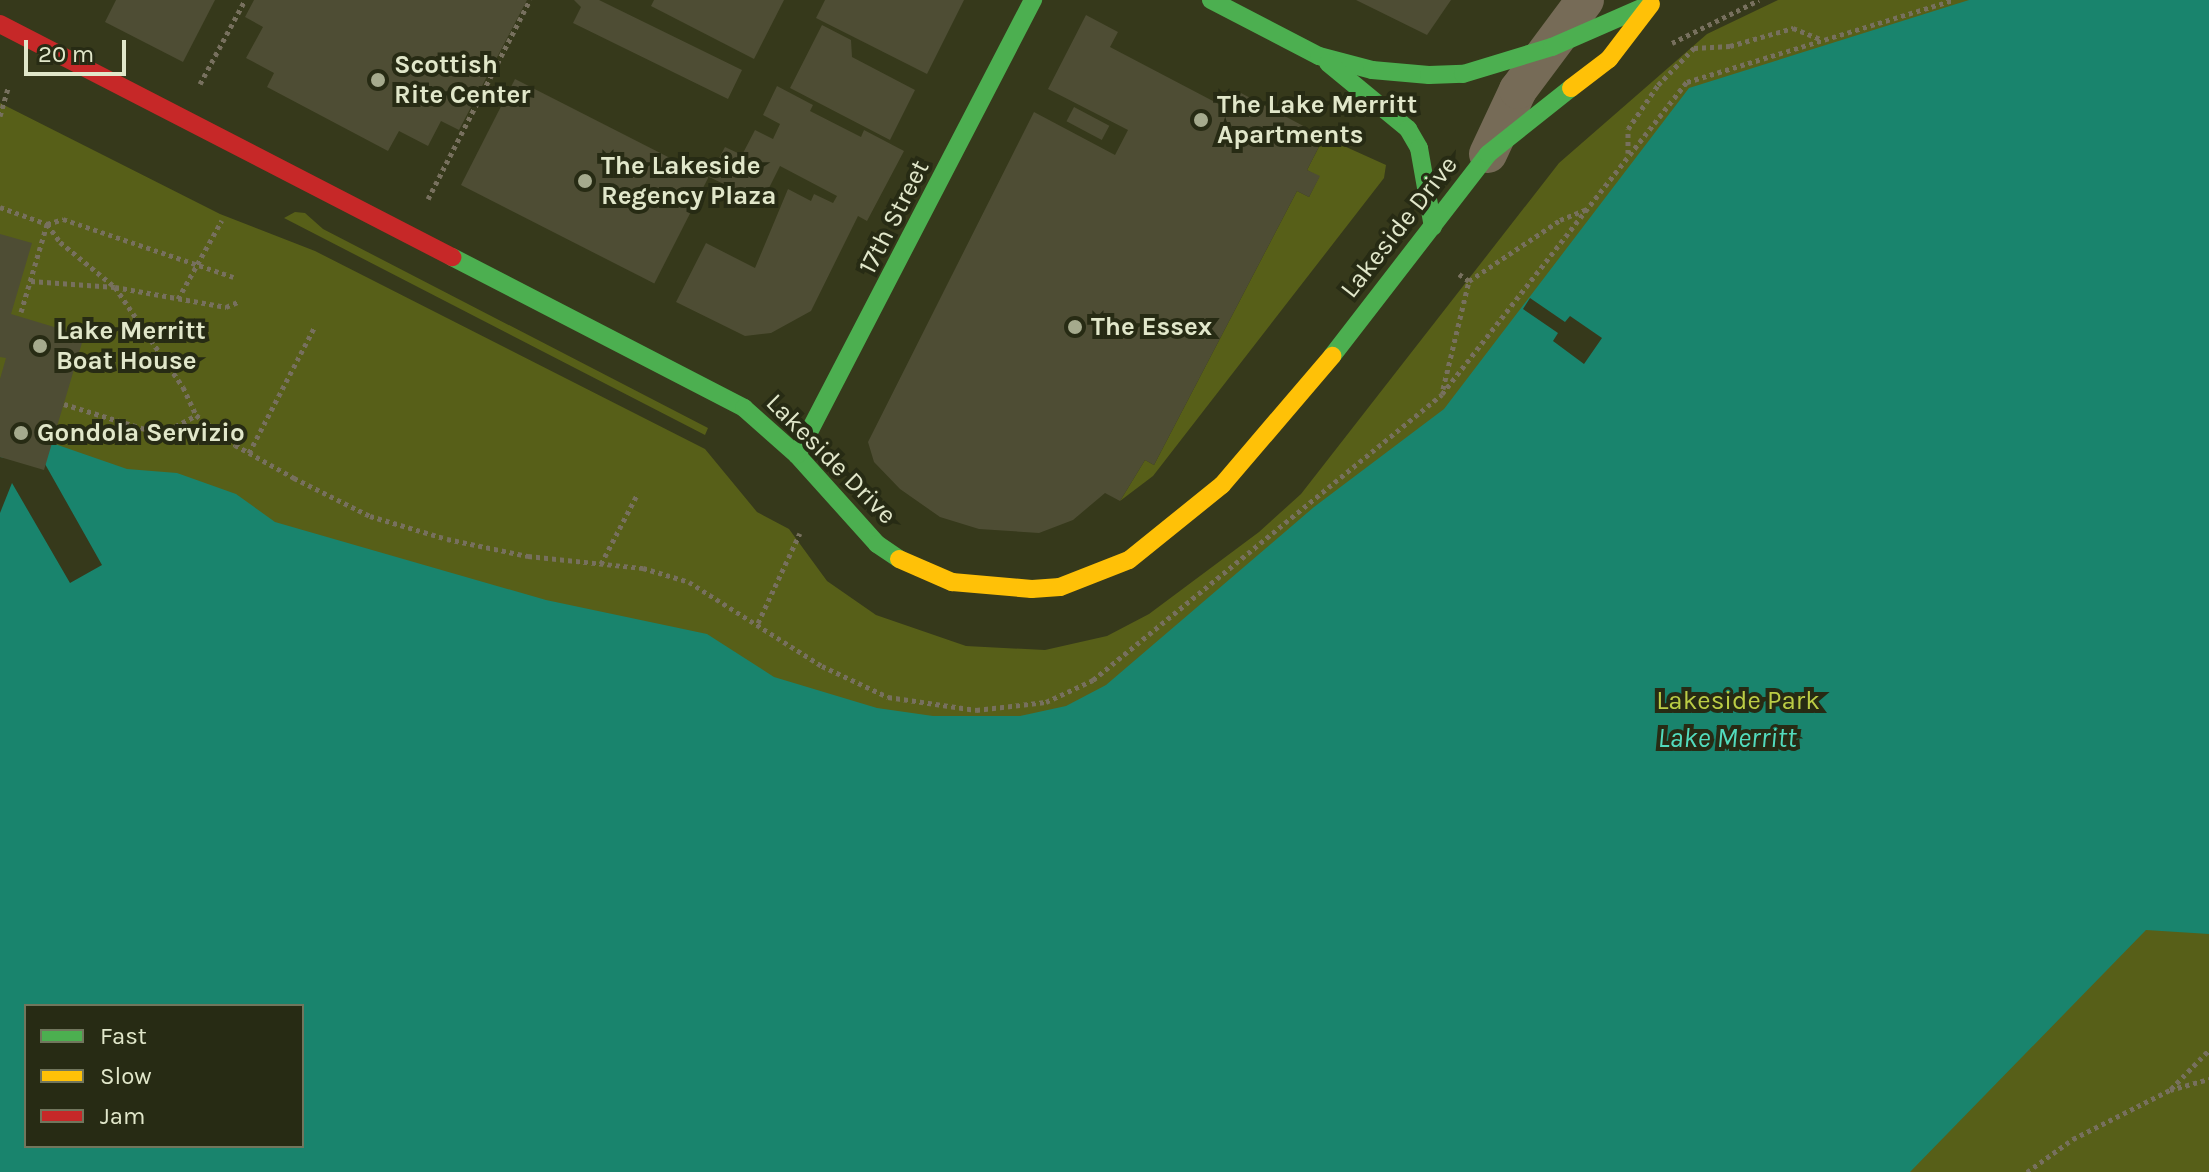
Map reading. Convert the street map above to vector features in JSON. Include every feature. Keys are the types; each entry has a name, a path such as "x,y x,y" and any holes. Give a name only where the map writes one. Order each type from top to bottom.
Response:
{"street":[{"name":"17th Street","path":"797,455 831,398 1033,0"},
{"path":"1211,0 1319,56 1408,129 1419,148 1433,227"},
{"path":"1488,154 1518,90 1585,0"},
{"name":"Lakeside Drive","path":"0,24 744,408 797,455 851,519 908,565 952,582 995,589 1060,587 1096,576 1159,540 1252,454 1488,154 1609,59 1654,2"},
{"name":"Lakeside Drive","path":"1319,56 1402,74 1463,74 1552,47 1654,2"}],"path":[{"path":"199,85 245,0"},
{"path":"428,199 530,0"},
{"path":"1687,36 1759,0"},
{"path":"0,207 47,224 60,242 115,287 183,387 196,415 249,453 370,516 528,556 643,568 689,582 822,666 888,697 976,710 1046,702 1093,680 1442,394 1687,82 1954,0"},
{"path":"1629,154 1628,129 1658,85 1694,48 1730,46 1793,28 1823,40"},
{"path":"0,116 8,88"},
{"path":"1442,394 1469,281 1560,220 1588,209"},
{"path":"47,224 63,219 233,277"},
{"path":"178,299 222,220"},
{"path":"21,312 47,224"},
{"path":"1459,274 1469,281"},
{"path":"31,281 115,287 226,307 240,301"},
{"path":"249,453 314,328"},
{"path":"64,404 161,434 196,415"},
{"path":"601,564 638,493"},
{"path":"758,623 800,533"},
{"path":"2170,1090 2209,1050"},
{"path":"2027,1172 2073,1139 2170,1090 2209,1079"}],"green space":[{"name":"Lake Merritt","path":"1778,0 2209,0 2209,1172 0,1172 0,103 220,214 315,251 705,449 757,512 789,529 827,581 876,615 966,646 1045,650 1107,636 1149,614 1259,532 1301,494 1559,163 1707,34"},
{"path":"1324,137 1386,165 1384,178 1153,476 1120,501 1145,460 1154,465 1297,191 1309,197 1319,177 1307,170"},
{"path":"295,212 305,213 323,229 708,428 705,435 284,218"}],"water":[{"name":"Lake Merritt","path":"1969,0 2209,0 2209,934 2146,930 1910,1172 0,1172 0,457 52,443 127,469 177,473 236,494 275,522 546,600 707,634 774,677 877,708 933,716 1020,716 1066,706 1106,685 1314,507 1444,409 1689,88"}],"pier":[{"path":"1530,298 1565,322 1570,316 1602,338 1584,364 1553,341 1558,333 1523,309"},
{"path":"0,457 45,464 102,565 70,583 12,483 0,513"}],"building":[{"path":"116,0 215,0 183,62 105,22"},
{"name":"Scottish Rite Center","path":"254,0 527,0 459,130 441,121 428,146 399,131 388,151 267,87 274,73 246,58 263,27 245,17"},
{"path":"574,0 599,0 742,70 728,99 573,23 581,7"},
{"path":"654,0 784,0 754,59 651,6"},
{"path":"825,0 964,0 927,74 816,18"},
{"path":"1356,0 1451,0 1427,35"},
{"name":"The Essex","path":"1086,15 1118,32 1110,47 1232,111 1241,93 1324,137 1307,170 1320,176 1309,197 1297,191 1154,465 1145,460 1120,501 1105,493 1073,520 1039,533 979,529 940,517 900,489 874,462 868,442 1034,112 1115,155 1128,130 1048,89"},
{"path":"822,25 851,40 852,57 915,90 890,140 790,88"},
{"name":"The Lakeside Regency Plaza","path":"515,79 708,178 654,284 461,185"},
{"path":"777,86 813,105 810,111 861,137 864,130 904,151 867,221 858,216 811,311 771,333 745,336 676,302 706,243 755,268 788,189 811,201 814,194 833,203 837,196 780,166 762,202 709,177 725,147 742,155 755,130 773,139 780,124 763,115"},
{"path":"1074,107 1109,126 1102,140 1066,121"},
{"name":"Lake Merritt Boat House","path":"0,234 32,243 11,314 84,336 44,470 0,457 0,379 6,358 0,357"}],"traffic: fast":[{"path":"797,455 1033,0"},
{"path":"1211,0 1319,56 1372,70 1429,75 1463,74 1552,47 1648,5"},
{"path":"1328,63 1408,129 1419,148 1433,227"},
{"path":"1332,356 1488,154 1571,88"},
{"path":"452,257 744,408 797,455 877,544 899,559"}],"traffic: slow":[{"path":"1571,88 1609,59 1651,4"},
{"path":"899,559 952,582 1032,589 1060,587 1129,560 1222,485 1332,356"}],"traffic: jam":[{"path":"0,24 452,257"}],"place":[{"name":"Scottish Rite Center","path":"378,80"},
{"name":"The Lake Merritt Apartments","path":"1201,120"},
{"name":"The Lakeside Regency Plaza","path":"585,181"},
{"name":"The Essex","path":"1075,327"},
{"name":"Lake Merritt Boat House","path":"40,346"},
{"name":"Gondola Servizio","path":"21,433"}],"park label":[{"name":"Lakeside Park","path":"1738,701"}]}
